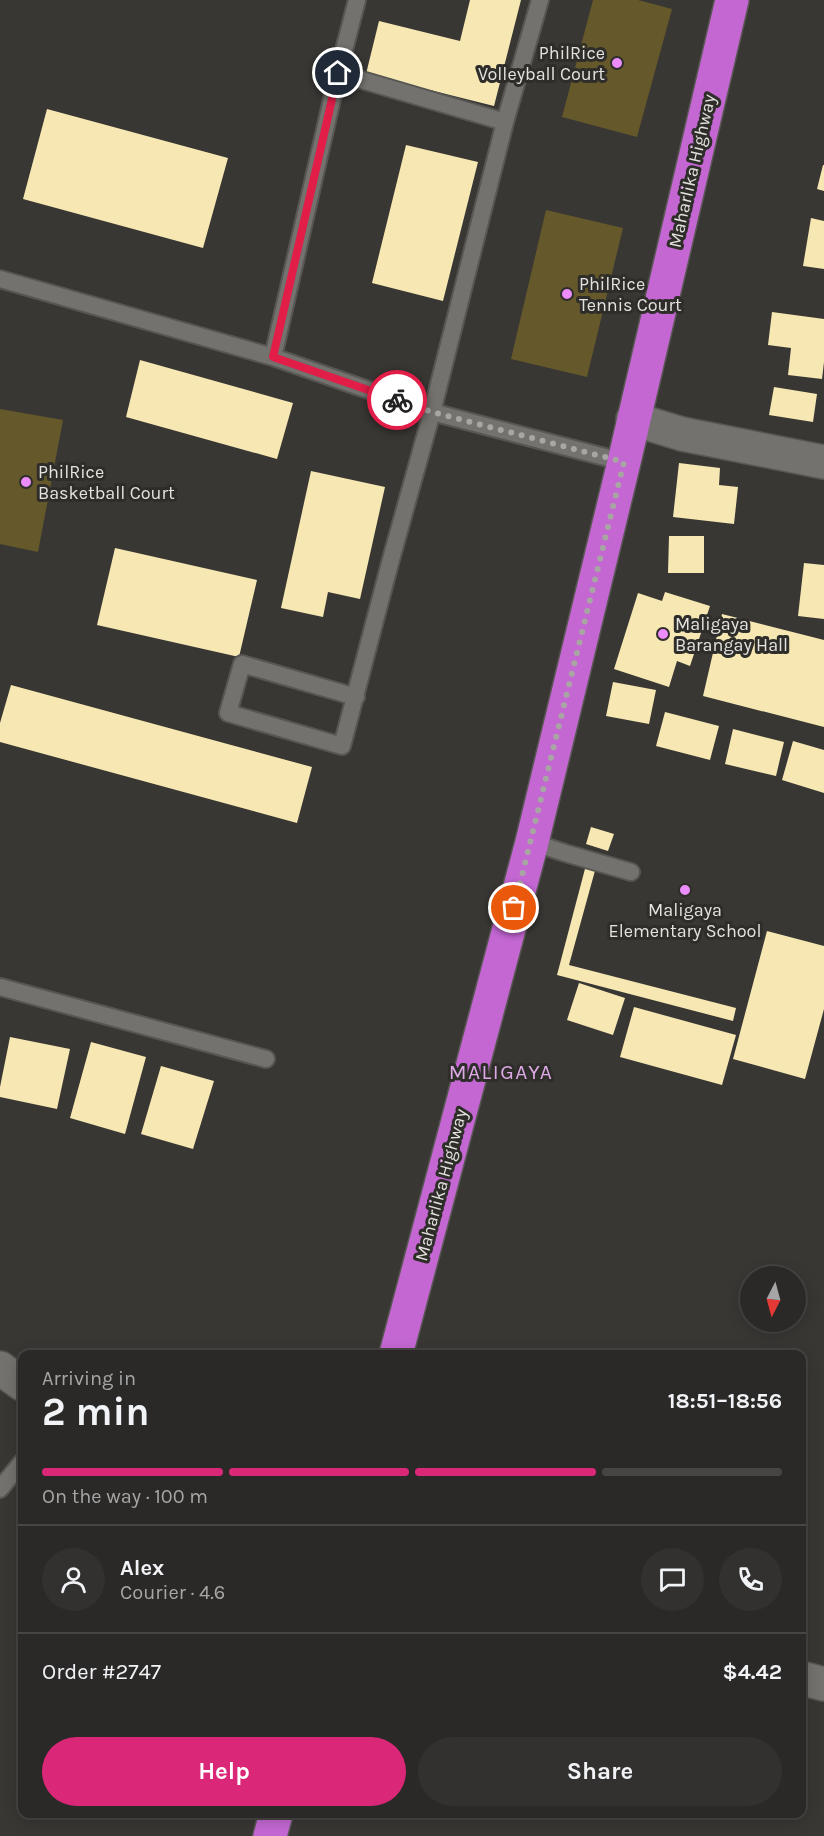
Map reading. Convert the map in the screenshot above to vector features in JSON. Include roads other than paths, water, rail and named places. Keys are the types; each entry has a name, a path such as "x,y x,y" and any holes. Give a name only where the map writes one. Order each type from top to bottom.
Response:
{"highway":[{"name":"Maharlika Highway","path":"397,1350 532,842 732,0"},
{"path":"270,1836 275,1818"}],"street":[{"path":"633,419 682,434 824,462"},
{"path":"0,1368 18,1381"},
{"path":"806,1679 824,1684"}],"lane":[{"path":"273,357 357,0"},
{"path":"356,697 242,664 228,713 342,746 356,697 390,562 432,412 505,122 540,0"},
{"path":"338,73 505,122"},
{"path":"0,279 273,357 432,412 624,462"},
{"path":"532,842 631,872"},
{"path":"0,987 266,1059"},
{"path":"0,1490 18,1467"}],"place":[{"name":"PhilRice Volleyball Court","path":"617,63"},
{"name":"PhilRice Tennis Court","path":"567,294"},
{"name":"PhilRice Basketball Court","path":"26,482"},
{"name":"Maligaya Barangay Hall","path":"663,634"},
{"name":"Maligaya Elementary School","path":"685,890"}],"district":[{"name":"MALIGAYA","path":"501,1072"}]}
